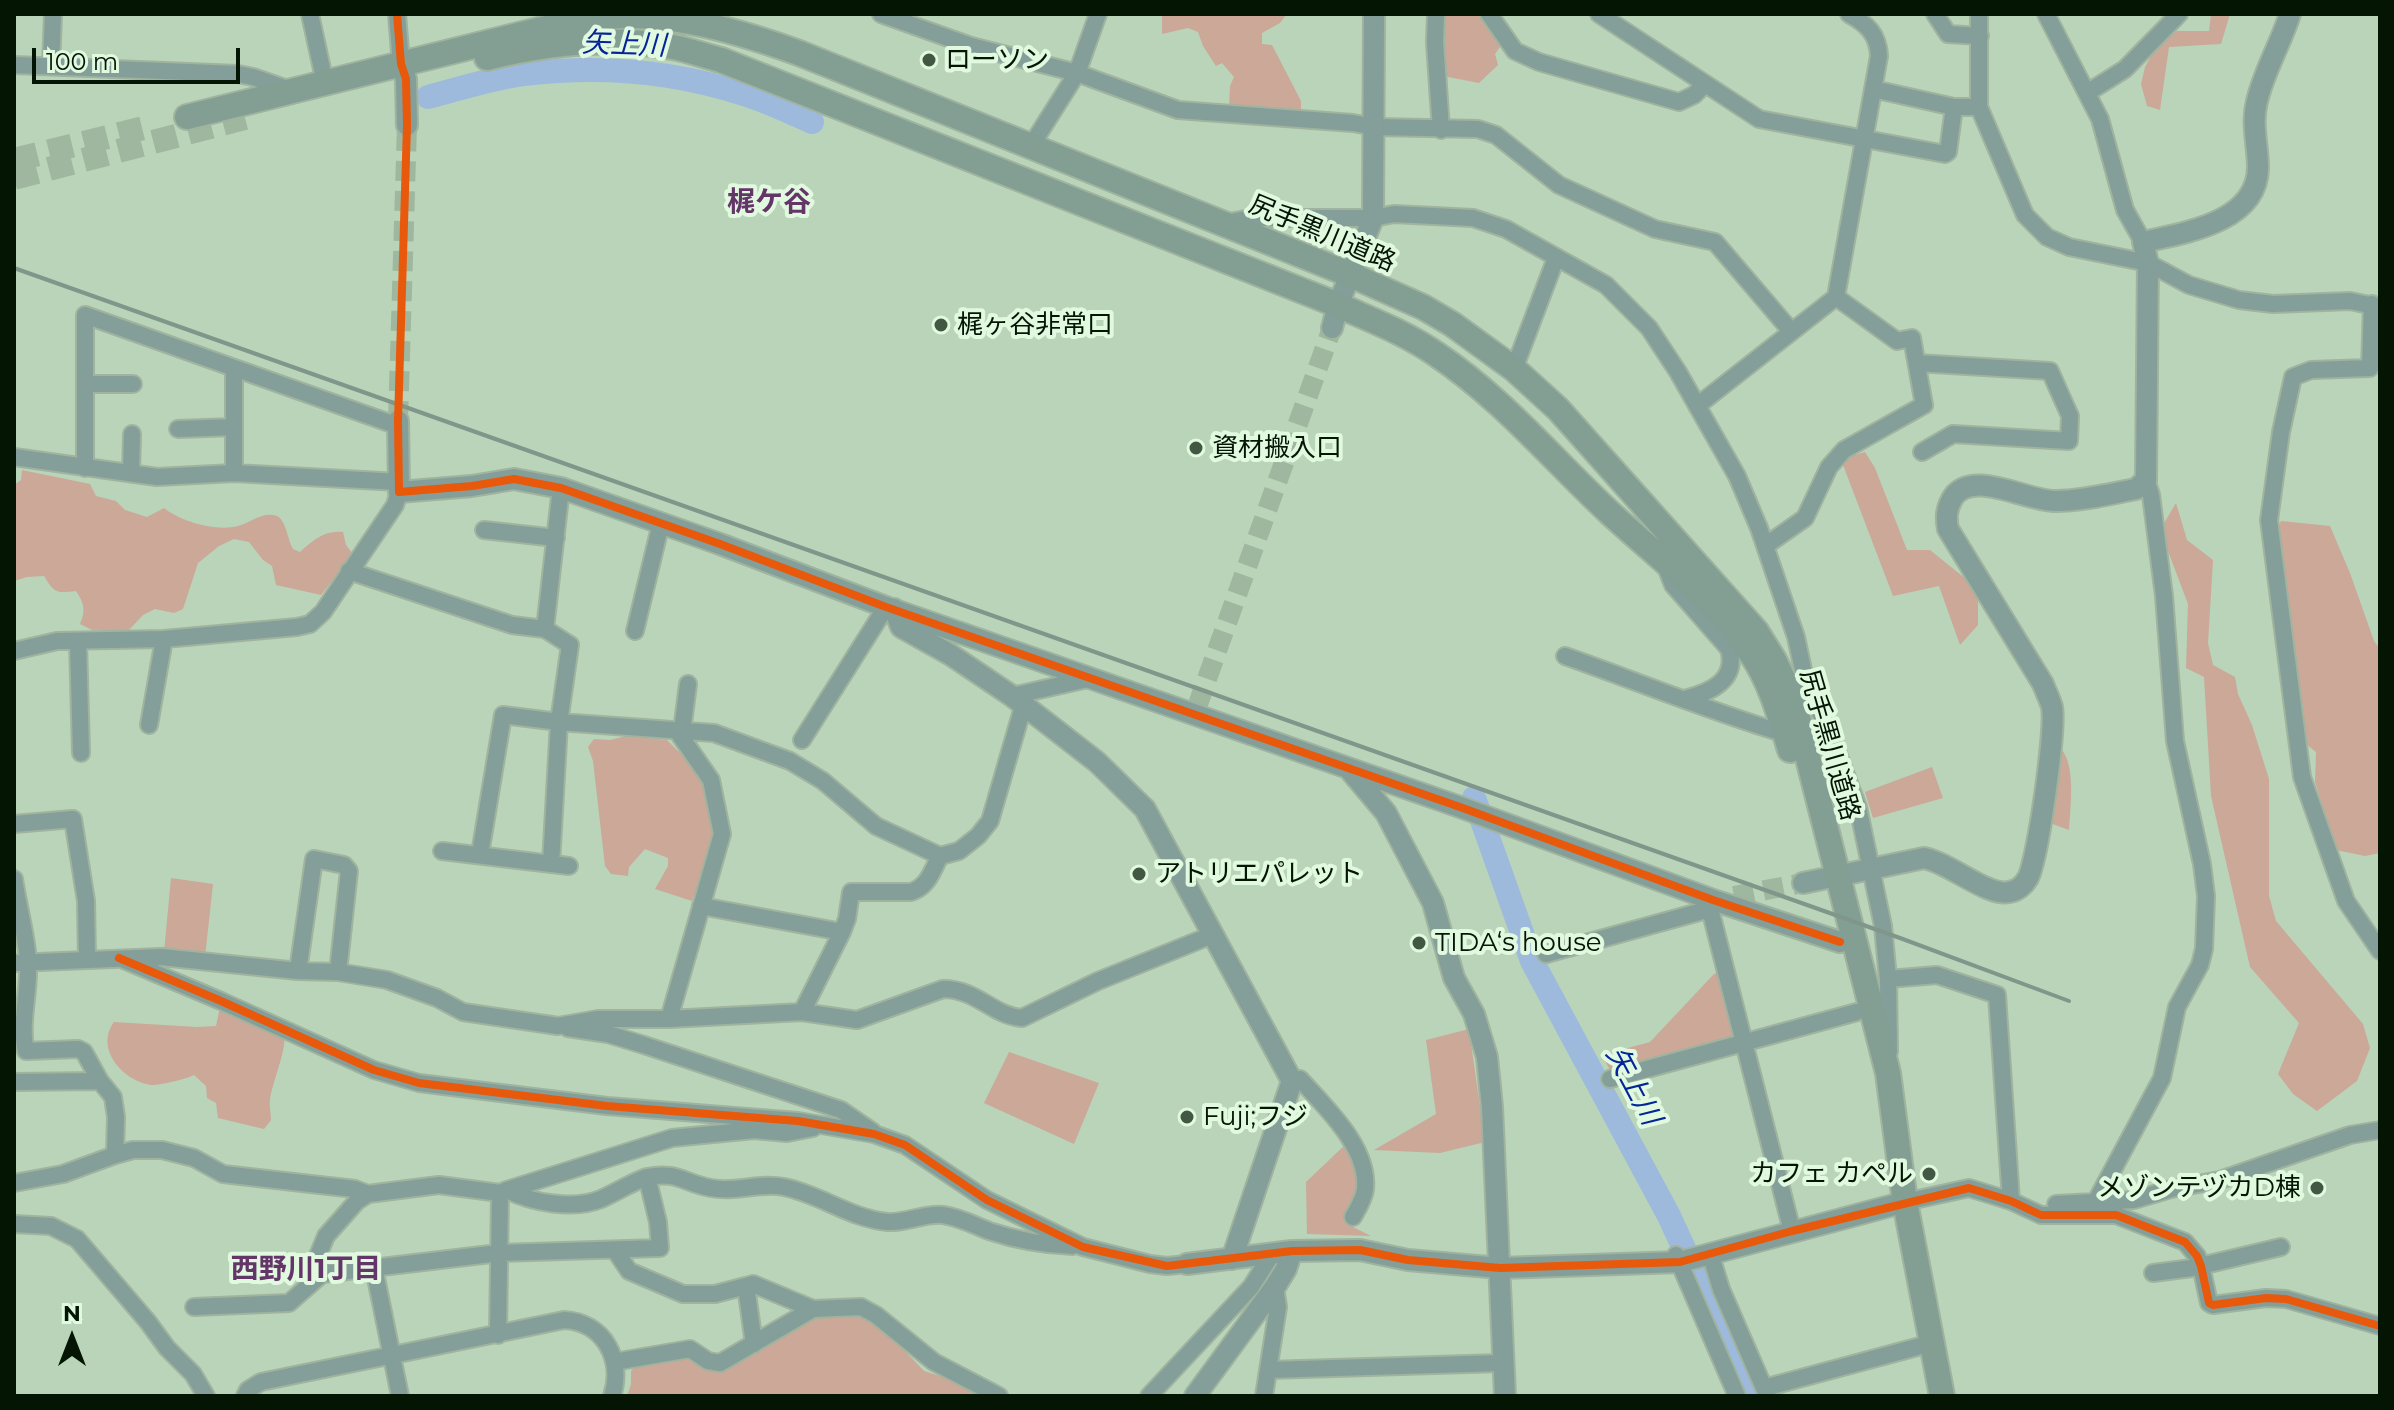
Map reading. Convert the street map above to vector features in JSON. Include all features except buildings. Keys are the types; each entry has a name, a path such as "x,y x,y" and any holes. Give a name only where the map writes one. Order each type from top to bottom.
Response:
{"main road":[{"name":"尻手黒川道路","path":"245,118 553,25 596,17 667,16 739,31 1351,275 1433,313 1514,369 1558,409 1732,602 1756,631 1793,699 1821,880 1888,1073 1905,1202 1942,1396"},
{"name":"尻手黒川道路","path":"187,117 325,83 554,45 629,42 674,47 721,60 1335,316 1404,335 1436,353 1513,417 1588,493 1702,596 1751,654 1764,675 1802,787 1821,880 1840,942 1889,1150 1905,1202"}],"street":[{"path":"51,66 53,14"},
{"path":"310,14 325,83"},
{"path":"397,14 407,125"},
{"path":"881,14 971,46 1077,73 1178,110 1375,127 1478,129 1496,135 1559,185 1655,229 1715,242 1791,331"},
{"path":"1031,146 1077,73 1098,14"},
{"path":"1335,316 1373,218 1374,14"},
{"path":"1436,14 1441,130"},
{"path":"1489,14 1515,51 1539,62 1679,102 1694,95 1704,85"},
{"path":"1599,14 1759,119 1945,154 1948,152 1954,107"},
{"path":"1697,406 1836,297 1873,89 1878,41 1862,21 1849,14"},
{"path":"1935,14 1948,34 1980,36"},
{"path":"1979,14 1979,107 2025,215 2047,237 2069,247 2148,263 2189,285 2239,300 2273,304 2350,301 2376,306 2370,368 2311,370 2293,377 2281,432 2269,520 2302,777 2346,901 2380,951"},
{"path":"2046,14 2100,119 2125,210 2143,242 2148,263 2146,480 2151,495 2164,596 2175,741 2206,896 2204,949 2200,965 2177,1007 2162,1078 2095,1203"},
{"path":"2087,93 2125,69 2179,14"},
{"path":"2143,242 2203,226 2233,213 2250,196 2258,169 2254,134 2257,100 2290,14"},
{"path":"622,15 629,42"},
{"path":"14,65 238,74 292,91"},
{"path":"1873,89 1954,107 1979,107"},
{"path":"1223,223 1251,218 1373,218 1394,214 1473,218 1506,229 1606,285 1649,328 1737,476 1799,646 1805,679 1858,807 1883,926 1888,979 1888,1073"},
{"path":"1514,369 1556,258"},
{"path":"1765,546 1805,518 1829,467 1844,450 1924,405 1912,338 1897,341 1836,297"},
{"path":"14,651 57,641 164,639 310,624 323,612 395,505 399,487 398,424 85,315 85,468"},
{"path":"1917,363 2050,371 2070,416 2069,441 1953,434 1922,452"},
{"path":"234,369 234,473"},
{"path":"85,384 133,384"},
{"path":"178,429 234,427"},
{"path":"131,473 132,434"},
{"path":"14,457 157,477 234,473 399,487 472,486 514,479 561,488 890,608 1092,678 1196,710 1712,904 1840,942"},
{"path":"1821,880 1924,858 1937,860 1999,893 2020,888 2027,880 2034,860 2052,742 2052,707 2043,684 1948,529 1946,517 1955,494 1968,486 1983,485 2059,501 2136,489 2146,480"},
{"path":"545,629 561,488"},
{"path":"635,631 661,523"},
{"path":"484,530 556,538"},
{"path":"1664,563 1673,585 1729,649 1732,660 1724,681 1710,693 1685,699"},
{"path":"349,571 512,625 545,629 570,645 559,722 560,865 442,851"},
{"path":"890,608 901,627 951,655 1018,701 1097,762 1145,809 1292,1081 1232,1259"},
{"path":"802,740 890,608"},
{"path":"149,725 164,639"},
{"path":"78,641 81,753"},
{"path":"1774,660 1799,646"},
{"path":"1565,656 1730,718 1786,734"},
{"path":"1018,701 1092,678"},
{"path":"669,1019 722,834 711,780 680,731 688,684"},
{"path":"480,854 503,715 714,733 790,761 823,781 876,826 940,856 959,851 978,836 990,821 1018,701"},
{"path":"1349,769 1386,813 1433,903 1454,978 1474,1014 1487,1057 1505,1396"},
{"path":"14,824 73,819 86,901 87,959"},
{"path":"802,1012 842,932 851,892 919,890 927,882 940,856"},
{"path":"298,971 314,859 344,865 349,871 338,972"},
{"path":"14,883 26,1019 22,1036 26,1051 78,1049 84,1052 113,1097 115,1155"},
{"path":"1546,954 1734,896"},
{"path":"1712,904 1792,1231"},
{"path":"701,906 842,932"},
{"path":"558,1026 598,1019 669,1019 802,1012 857,1020 943,989 968,993 1012,1018 1022,1018 1098,981 1212,935"},
{"path":"21,962 161,957 338,972 387,980 437,998 463,1012 632,1041 841,1110 874,1134"},
{"path":"119,958 374,1070 419,1083 607,1106 798,1121 874,1134 905,1145 987,1200 1083,1247 1150,1264 1167,1266 1282,1252 1360,1250 1408,1260 1500,1268 1678,1258 1710,1253 1969,1188 2041,1215 2116,1215 2185,1242 2197,1256 2209,1303 2213,1305 2266,1298 2286,1299 2380,1326"},
{"path":"1888,979 1937,975 1997,995 2015,1203"},
{"path":"1610,1079 1857,1012"},
{"path":"1300,1079 1324,1104 1355,1145 1366,1185 1364,1197 1353,1217"},
{"path":"14,1082 100,1081"},
{"path":"504,1191 672,1138 754,1130 787,1133 826,1126"},
{"path":"2015,1203 2134,1200 2220,1180 2350,1135 2380,1130"},
{"path":"14,1183 63,1174 133,1150 162,1150 194,1158 223,1174 355,1189 368,1194"},
{"path":"322,1274 319,1253 326,1236 357,1201 368,1194 439,1185 504,1191 521,1197 562,1203 584,1203 599,1200 630,1183 667,1173 710,1188 730,1190 763,1184 785,1187 859,1215 890,1222 940,1214 1049,1246 1083,1247"},
{"path":"194,1307 289,1303 322,1274 499,1253 660,1248 647,1177"},
{"path":"498,1335 499,1253 504,1191"},
{"path":"14,1224 51,1226 77,1239 167,1348 193,1374 206,1396"},
{"path":"2153,1273 2201,1266 2281,1247"},
{"path":"615,1250 629,1271 683,1294 715,1294 753,1284 813,1309 861,1307 876,1315 934,1362 999,1396"},
{"path":"1195,1396 1286,1269 1282,1252"},
{"path":"1149,1396 1282,1252"},
{"path":"1710,1253 1721,1289 1766,1392 1932,1343"},
{"path":"1678,1258 1737,1396"},
{"path":"374,1268 400,1396"},
{"path":"746,1286 754,1344"},
{"path":"1264,1396 1279,1305 1275,1287"},
{"path":"614,1362 690,1349 708,1361 720,1363 813,1309"},
{"path":"245,1396 248,1390 261,1382 498,1335 553,1321 574,1320 605,1338 614,1362 616,1381 612,1396"},
{"path":"1268,1370 1501,1363"}],"shaded area":[{"path":"1162,14 1311,14 1286,15 1280,23 1262,33 1262,44 1272,45 1301,101 1301,111 1229,107 1230,86 1234,77 1222,63 1216,66 1198,32 1188,28 1162,34"},
{"path":"1442,14 1482,14 1502,44 1495,54 1498,65 1479,83 1443,76"},
{"path":"2211,14 2230,14 2221,44 2169,47 2160,110 2147,106 2141,84 2145,67 2158,43 2177,31 2209,31"},
{"path":"1865,452 1875,468 1907,550 1930,550 1966,579 1978,597 1978,625 1960,645 1939,586 1893,596 1843,465 1848,457"},
{"path":"22,470 90,484 96,496 116,501 125,510 147,517 164,508 190,522 222,528 241,525 263,516 277,516 283,522 293,549 300,552 325,534 343,532 346,545 353,554 321,595 276,585 272,566 249,542 234,539 219,546 198,563 183,609 174,613 155,609 143,615 127,632 92,630 80,624 83,607 76,591 57,591 44,576 14,581 14,485 21,480"},
{"path":"2176,503 2187,540 2213,560 2208,643 2213,665 2235,677 2238,694 2252,725 2269,779 2269,896 2276,921 2363,1024 2370,1048 2357,1081 2317,1111 2293,1094 2278,1074 2299,1023 2250,967 2211,796 2204,677 2186,668 2188,604 2160,530"},
{"path":"2281,521 2330,526 2374,641 2380,649 2380,853 2365,856 2336,850 2315,782 2316,752 2301,740 2276,532"},
{"path":"626,736 667,740 688,761 705,785 716,830 692,901 655,889 668,866 668,858 645,849 629,867 628,876 611,874 605,866 593,761 588,747 594,739 610,740"},
{"path":"2058,746 2068,762 2070,773 2069,830 2047,822"},
{"path":"1932,767 1943,798 1873,818 1865,792"},
{"path":"171,878 213,884 205,957 164,952"},
{"path":"1721,971 1737,1039 1612,1074 1602,1055 1650,1042 1714,974"},
{"path":"220,1007 284,1037 270,1100 271,1120 264,1129 218,1118 216,1103 207,1098 206,1086 194,1075 161,1084 142,1083 122,1071 110,1053 109,1032 114,1022 216,1026"},
{"path":"1469,1029 1485,1142 1440,1153 1374,1150 1436,1114 1426,1040"},
{"path":"1009,1052 1099,1083 1074,1144 984,1103"},
{"path":"1347,1143 1362,1184 1347,1224 1371,1236 1307,1234 1306,1182"},
{"path":"851,1310 889,1334 924,1371 946,1378 979,1396 627,1396 631,1371 636,1366 686,1356 701,1363 819,1313"}],"waterway":[{"name":"矢上川","path":"428,97 524,74 607,70 663,75 717,86 761,100 812,122"},
{"name":"矢上川","path":"1474,798 1532,961 1669,1216 1752,1396"}],"tunnel":[{"path":"14,178 245,118"},
{"path":"398,421 407,125"},
{"path":"14,160 148,127"},
{"path":"1197,707 1332,328"},
{"path":"1734,896 1803,883"}],"railway":[{"path":"14,268 1900,938 2069,1001"}],"cycle path":[{"path":"397,14 401,64 406,79 407,125 398,421 399,492 514,479 561,488 886,607 1460,807 1713,900 1840,942"},
{"path":"119,958 374,1070 419,1083 607,1106 798,1121 874,1134 905,1145 987,1200 1083,1247 1167,1266 1292,1251 1360,1250 1408,1260 1500,1268 1680,1262 1969,1188 2011,1201 2041,1215 2116,1215 2185,1242 2197,1256 2209,1303 2213,1305 2266,1298 2286,1299 2380,1326"}],"place":[{"name":"ローソン","path":"929,60"},
{"name":"梶ヶ谷非常口","path":"941,325"},
{"name":"資材搬入口","path":"1196,448"},
{"name":"アトリエパレット","path":"1139,874"},
{"name":"TIDA‘s house","path":"1419,943"},
{"name":"Fuji;フジ","path":"1187,1117"},
{"name":"カフェ カペル","path":"1929,1174"},
{"name":"メゾンテヅカD棟","path":"2317,1188"}],"district":[{"name":"梶ケ谷","path":"769,203"},
{"name":"西野川1丁目","path":"306,1270"}]}
